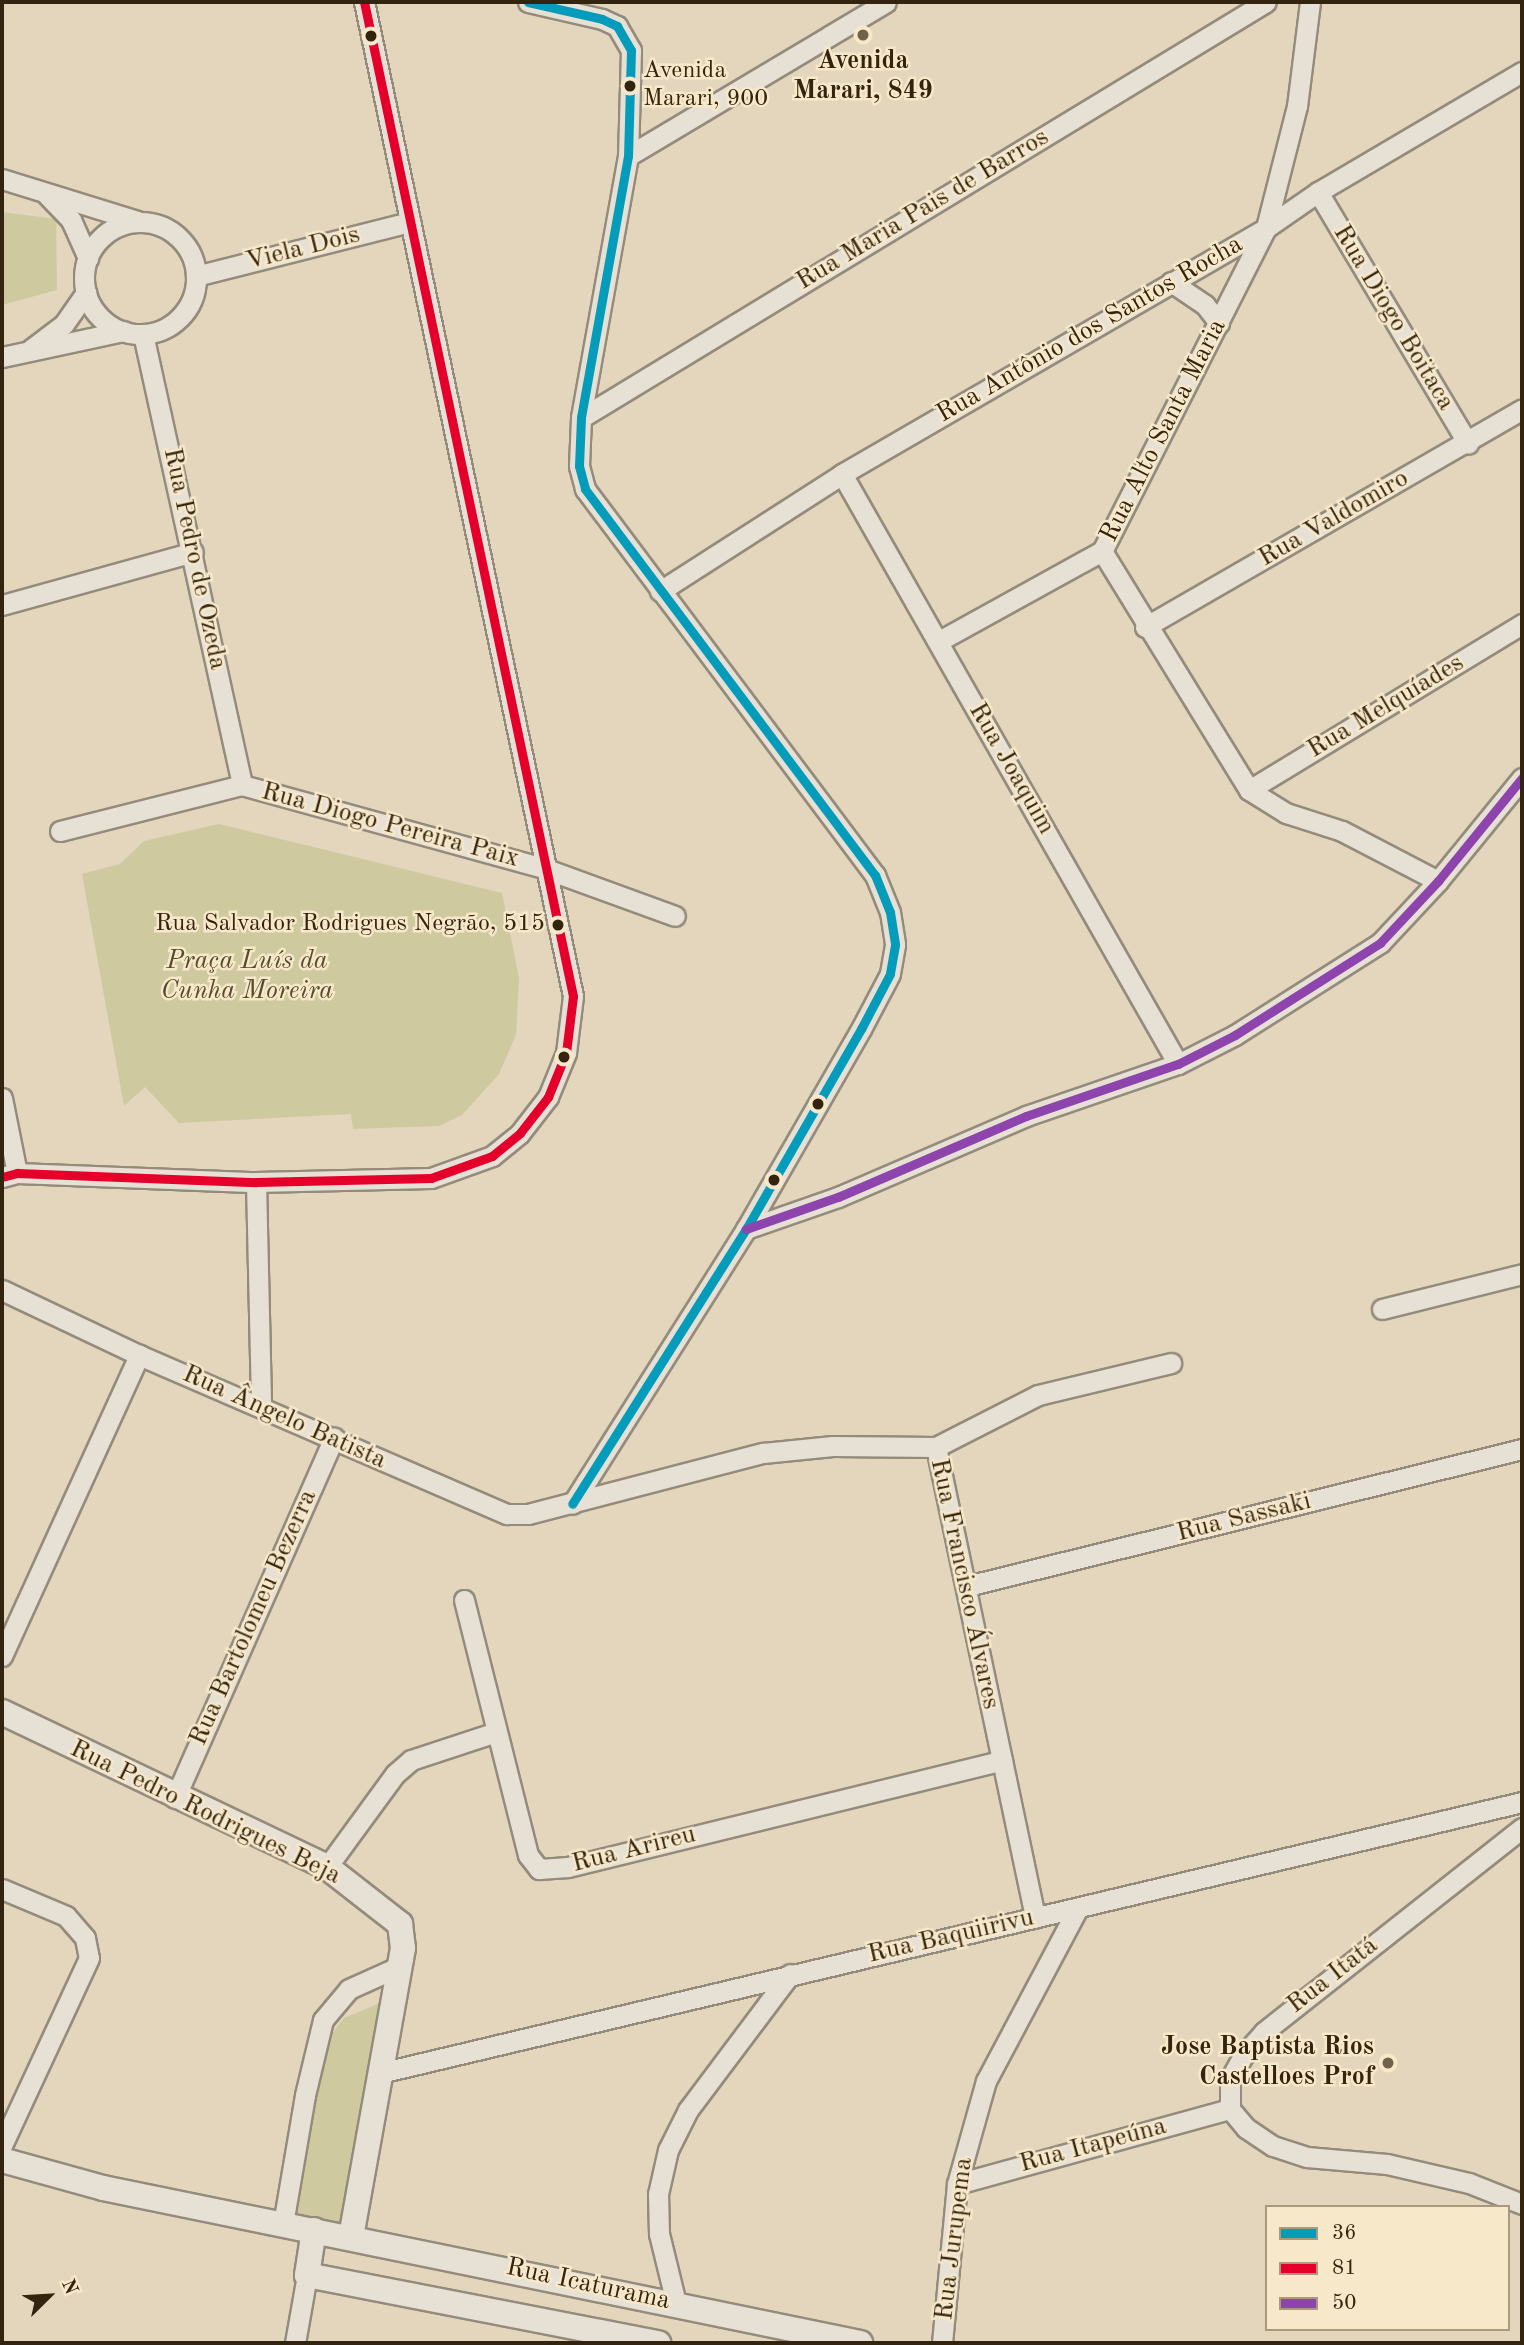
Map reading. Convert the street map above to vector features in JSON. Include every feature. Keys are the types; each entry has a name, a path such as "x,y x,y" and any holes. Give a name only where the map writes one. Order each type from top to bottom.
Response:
{"street":[{"path":"2,1098 9,1175 256,1182 431,1178 492,1156 520,1133 548,1097 563,1062 573,996 364,2"},
{"path":"528,2 575,6 602,19 626,37 631,50 628,156 581,418 579,466 585,489 875,875 890,912 893,934 890,974 746,1229 572,1504"},
{"path":"628,156 886,2"},
{"name":"Rua Maria Pais de Barros","path":"581,418 1266,2"},
{"name":"Rua Alto Santa Maria","path":"1310,2 1297,106 1266,228 1102,551 1145,627 1249,790 1286,813 1342,831 1438,881"},
{"name":"Rua Antônio dos Santos Rocha","path":"660,591 842,474 1266,228 1318,192 1522,72"},
{"path":"2,179 167,228 188,248 197,276 190,304 181,316 157,331 143,334 123,331 105,322 86,292"},
{"name":"Rua Diogo Boitaca","path":"1318,192 1468,444"},
{"path":"28,352 64,324 86,292 88,258 71,220 46,194"},
{"path":"88,258 110,230 138,221"},
{"name":"Viela Dois","path":"197,276 410,222"},
{"path":"1171,282 1205,305 1219,323"},
{"path":"2,358 123,331"},
{"name":"Rua Pedro de Ozeda","path":"143,334 242,785"},
{"name":"Rua Valdomiro","path":"1145,627 1468,444 1522,409"},
{"name":"Rua Joaquim","path":"842,474 1178,1064"},
{"path":"939,641 1102,551"},
{"path":"2,606 193,552"},
{"name":"Rua Melquíades","path":"1249,790 1522,624"},
{"path":"746,1229 838,1197 1026,1116 1178,1064 1235,1035 1380,943 1438,881 1522,778"},
{"name":"Rua Diogo Pereira Paix","path":"60,831 242,785 546,869 675,916"},
{"path":"256,1182 261,1405"},
{"path":"1382,1310 1522,1274"},
{"name":"Rua Ângelo Batista","path":"2,1290 139,1355 261,1405 508,1514 528,1514 572,1504"},
{"path":"2,1656 139,1355"},
{"path":"936,1447 1038,1395 1171,1363"},
{"name":"Rua Bartolomeu Bezerra","path":"175,1798 334,1438"},
{"name":"Rua Francisco Álvares","path":"572,1504 764,1453 833,1446 936,1447 1035,1918"},
{"name":"Rua Sassaki","path":"967,1586 1522,1449"},
{"name":"Rua Arireu","path":"464,1600 528,1855 533,1865 548,1870 1002,1760"},
{"name":"Rua Pedro Rodrigues Beja","path":"2,1712 175,1798 327,1867 393,1915 404,1935 400,1966 351,2236"},
{"path":"327,1867 395,1774 411,1760 496,1732"},
{"name":"Rua Baquiirivu","path":"380,2073 1522,1802"},
{"name":"Rua Itatá","path":"1230,2109 1230,2080 1244,2054 1264,2032 1522,1828"},
{"path":"2,1889 66,1916 88,1947 83,1976 2,2145"},
{"name":"Rua Jurupema","path":"942,2343 957,2183 986,2081 1077,1908"},
{"path":"283,2224 305,2095 323,2020 349,1989 400,1966"},
{"path":"676,2303 659,2234 658,2194 668,2150 688,2110 790,1974"},
{"path":"1230,2109 1246,2128 1273,2146 1307,2157 1387,2164 1469,2183 1522,2204"},
{"name":"Rua Itapeúna","path":"957,2183 1230,2109"},
{"name":"Rua Icaturama","path":"2,2160 103,2188 351,2236 860,2343"},
{"path":"295,2343 314,2230"},
{"name":"Rua Icaturama","path":"307,2275 658,2343"}],"green space":[{"path":"2,212 56,219 57,290 2,305"},
{"name":"Praça Luís da Cunha Moreira","path":"219,824 502,893 519,978 516,1035 499,1074 462,1115 439,1126 353,1129 351,1114 179,1123 145,1087 124,1106 82,874 120,864 144,841"},
{"path":"385,2001 346,2226 289,2216 323,2045 344,2018"}],"transit line":[{"name":"81","path":"2,1177 17,1173 256,1182 431,1178 492,1156 520,1133 548,1097 566,1053 573,996 364,2"},
{"name":"36","path":"528,2 602,19 617,26 631,50 628,156 581,418 579,466 585,489 875,875 890,912 895,945 890,974 746,1229 572,1504"},
{"name":"50","path":"746,1229 838,1197 1026,1116 1178,1064 1235,1035 1380,943 1438,881 1522,778"}],"place":[{"name":"Avenida Marari, 849","path":"863,35"},
{"name":"Avenida Marari, 900","path":"630,86"},
{"name":"Rua Salvador Rodrigues Negrão, 515","path":"558,925"},
{"name":"Jose Baptista Rios Castelloes Prof","path":"1388,2063"}]}
